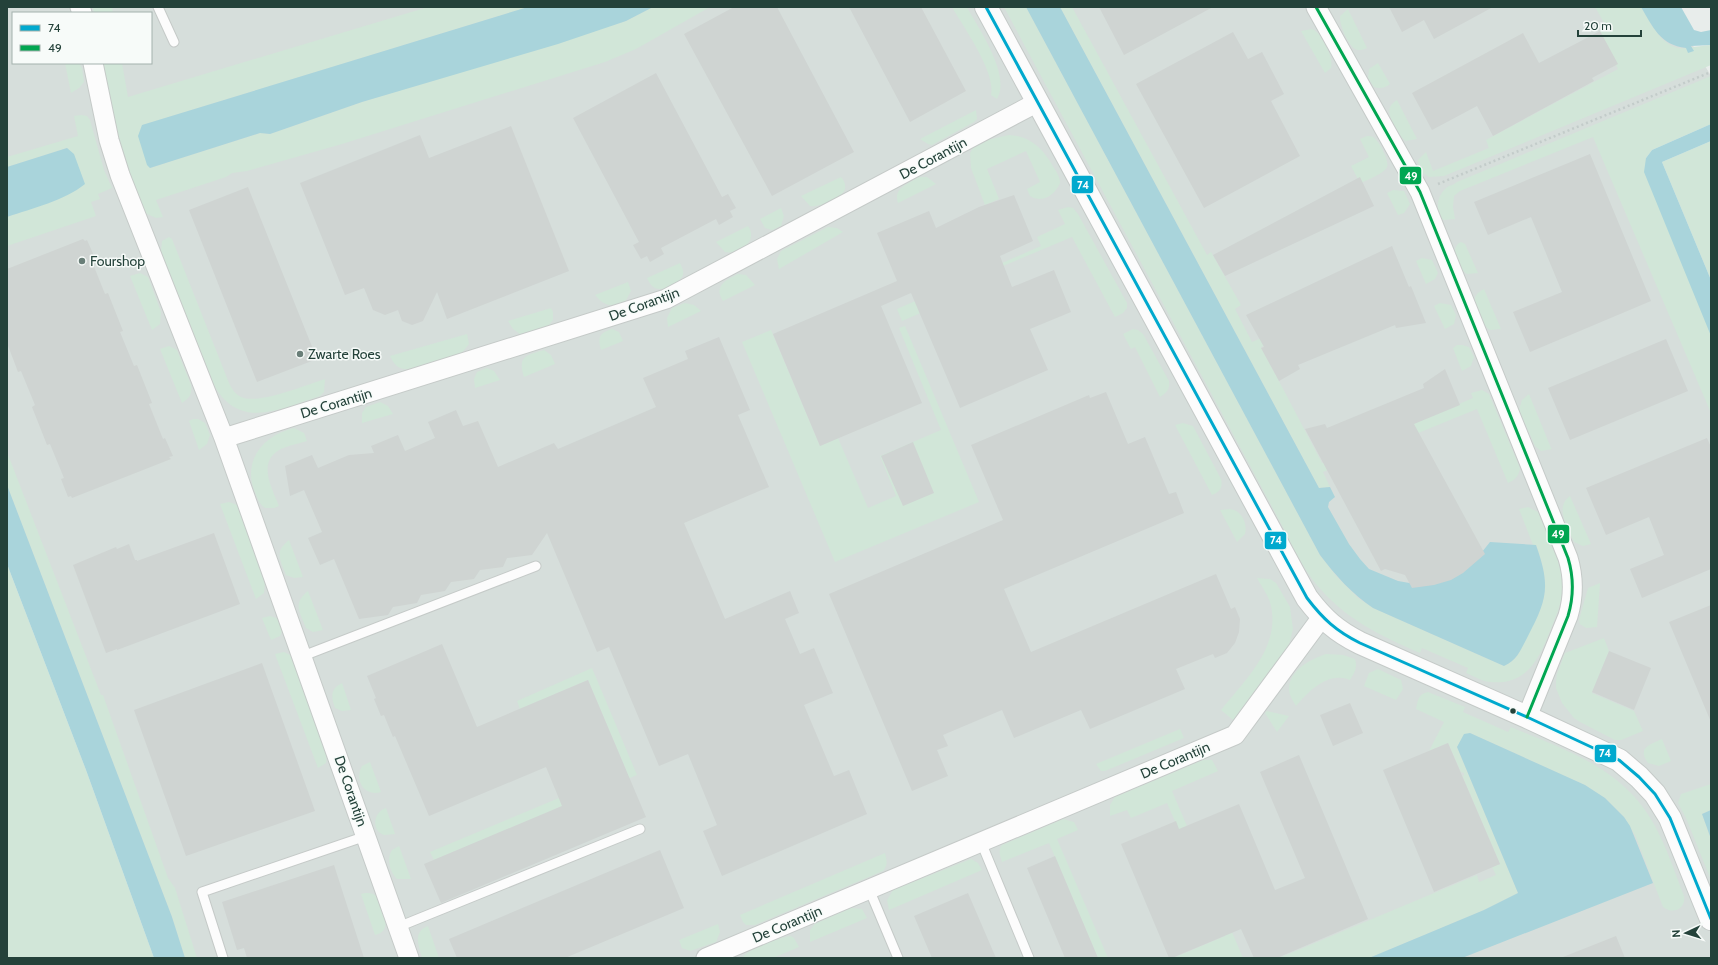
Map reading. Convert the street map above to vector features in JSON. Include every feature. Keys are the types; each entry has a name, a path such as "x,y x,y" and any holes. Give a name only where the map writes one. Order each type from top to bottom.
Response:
{"street":[{"path":"986,7 1036,103 1306,598 1322,618 1344,635 1619,760 1639,777 1655,794 1670,818 1711,920"},
{"path":"1316,7 1420,192 1573,573 1572,601 1568,616 1527,717"},
{"name":"De Corantijn","path":"93,64 109,140 120,175 224,438 303,656 409,958"},
{"name":"De Corantijn","path":"224,438 666,299 1036,103"},
{"name":"De Corantijn","path":"706,958 1235,735 1322,618"}],"lane":[{"path":"158,7 174,42"},
{"path":"303,656 536,566"},
{"path":"398,927 640,829"},
{"path":"223,958 202,892 366,836"},
{"path":"981,842 1029,958"},
{"path":"869,889 898,958"}],"path":[{"path":"1420,192 1711,72"}],"shaded area":[{"path":"7,7 1670,7 1711,76 1629,144 1711,344 1711,958 167,958 7,552"}],"green space":[{"path":"93,7 112,7 113,12 94,12"},
{"path":"428,7 528,7 143,125 147,161 150,168 260,133 270,134 362,102 626,21 653,7 710,7 636,49 605,62 342,144 247,171 232,173 226,177 156,200 163,217 156,218 145,213 117,139 103,64 122,64 128,97"},
{"path":"952,7 967,7 992,52 1000,77 1000,89 997,99 991,95 989,74 978,50"},
{"path":"1004,7 1026,7 1320,555 1336,576 1358,598 1373,608 1504,666 1518,655 1539,613 1542,603 1545,583 1541,559 1536,545 1533,545 1519,509 1528,507 1538,512 1559,563 1562,581 1562,594 1546,641 1536,660 1523,675 1503,682 1488,682 1466,673 1468,668 1422,648 1420,653 1391,640 1364,625 1339,607 1316,584 1299,558"},
{"path":"1060,7 1072,7 1207,255 1211,252 1241,305 1235,309 1252,342 1376,290 1380,297 1261,347 1322,463 1473,398 1471,393 1482,390 1489,394 1520,468 1515,479 1508,483 1477,409 1323,472 1330,487 1319,488"},
{"path":"1595,7 1641,7 1659,35 1664,41 1671,45 1678,48 1686,48 1711,45 1711,65 1444,176 1429,177 1419,170 1418,160 1426,152 1433,171 1489,148 1486,140 1618,69 1599,31 1606,26"},
{"path":"1348,9 1367,48 1361,50 1355,49 1352,47 1344,34 1340,16"},
{"path":"1312,29 1320,35 1331,58 1331,68 1325,73 1301,31"},
{"path":"1378,63 1390,84 1382,88 1374,87 1368,78 1369,69"},
{"path":"65,64 80,64 82,68 84,82 79,88 71,93"},
{"path":"1711,76 1711,124 1652,150 1646,158 1711,334 1711,413 1593,137 1460,191 1454,196 1453,207 1455,219 1444,220 1440,218 1438,200 1445,189 1457,182"},
{"path":"1397,100 1417,139 1406,141 1394,126 1389,111 1391,105"},
{"path":"976,110 977,119 974,122 932,145 920,139"},
{"path":"74,116 87,116 90,120 104,170 112,188 98,194 100,199 91,202 96,216 7,246 7,217 57,199 84,180 67,148 7,167 7,157 78,136"},
{"path":"1009,135 1024,138 1036,145 1050,161 1057,173 1060,183 1055,191 1048,197 1039,199 1030,196 1027,189 1040,182 1026,151 987,169 999,199 985,205 971,168 970,153 973,148 987,140"},
{"path":"1367,136 1373,137 1381,146 1388,164 1383,172 1360,183 1351,166 1369,157 1360,139"},
{"path":"1711,141 1711,280 1662,162"},
{"path":"841,177 845,189 840,196 830,202 810,206 801,196"},
{"path":"919,177 927,177 936,184 898,203 898,194 902,187"},
{"path":"1393,190 1404,191 1410,204 1404,213 1398,215 1387,193"},
{"path":"1068,207 1073,208 1078,214 1127,303 1127,308 1123,313 1115,317 1072,237 1003,266 1007,276 902,321 897,309 1041,246 1037,237 1065,224 1058,210"},
{"path":"781,208 784,216 781,226 772,230 765,228 760,219"},
{"path":"748,226 751,232 751,237 746,246 741,249 725,252 716,242"},
{"path":"828,227 837,228 843,232 779,269 777,259 781,251"},
{"path":"169,237 172,239 229,383 235,393 241,397 249,399 259,398 282,393 325,379 324,392 320,396 292,406 263,412 250,412 237,409 225,401 215,387 161,252 162,241"},
{"path":"1461,242 1465,244 1478,273 1467,274 1460,268 1456,258 1455,249"},
{"path":"1422,258 1432,260 1438,273 1435,279 1426,284 1416,261"},
{"path":"680,263 683,270 683,275 675,284 667,288 658,289 650,284 647,278"},
{"path":"140,273 148,277 161,312 160,324 152,330 130,276"},
{"path":"738,274 746,275 755,285 723,301 720,296 720,287 725,281"},
{"path":"628,282 631,291 625,302 616,305 608,305 602,302 595,295"},
{"path":"1484,289 1501,329 1490,330 1487,328 1480,316 1475,298 1478,293"},
{"path":"685,303 694,305 701,311 668,327 667,318 672,308"},
{"path":"1440,303 1451,305 1456,315 1454,324 1445,329 1434,306"},
{"path":"551,308 553,312 553,320 548,326 520,334 513,329 508,321"},
{"path":"905,326 979,502 835,562 742,342 771,330 820,446 838,438 868,508 896,496 880,456 941,430 899,328"},
{"path":"612,329 619,332 623,341 601,350 599,341 600,336"},
{"path":"1133,329 1138,330 1143,334 1169,381 1168,390 1160,397 1135,347 1131,349 1123,334"},
{"path":"467,334 469,344 461,354 408,369 402,369 397,366 390,356"},
{"path":"1457,345 1469,347 1474,357 1471,366 1462,371 1453,348"},
{"path":"169,346 177,350 191,385 190,396 182,403 160,349"},
{"path":"544,350 551,355 555,364 524,377 522,365 525,358 528,355"},
{"path":"487,368 494,371 500,380 475,388 474,379 477,372"},
{"path":"1529,394 1552,449 1541,451 1535,446 1519,410 1522,400"},
{"path":"380,402 388,406 393,414 362,423 362,413 366,407"},
{"path":"198,419 205,423 210,435 207,444 199,450 189,421"},
{"path":"1183,423 1193,426 1221,479 1222,484 1220,489 1212,495 1175,425"},
{"path":"294,428 304,433 307,441 282,449 270,458 268,465 269,479 279,506 274,508 265,508 257,498 251,479 251,468 254,459 265,443 274,436 283,431"},
{"path":"7,452 101,695 103,695 168,878 175,888 197,958 185,958 172,917 7,485"},
{"path":"1570,496 1591,544 1583,546 1574,542 1563,512 1565,501"},
{"path":"229,502 237,505 265,581 264,593 256,599 220,504"},
{"path":"1230,509 1240,514 1243,518 1246,530 1245,534 1237,542 1220,510"},
{"path":"289,540 303,577 294,578 286,575 280,560 281,548"},
{"path":"7,564 86,770 154,958 7,958"},
{"path":"1257,578 1270,579 1276,583 1290,607 1293,629 1289,645 1233,720 1221,710 1250,675 1265,649 1270,636 1272,621 1271,606 1267,595"},
{"path":"1600,583 1597,627 1586,628 1580,624 1579,620 1588,588"},
{"path":"308,591 323,630 313,632 306,628 300,613 300,600"},
{"path":"270,616 279,619 283,629 280,636 271,640 262,618"},
{"path":"1604,638 1609,651 1592,693 1634,711 1643,731 1621,740 1615,740 1574,718 1562,703 1556,688 1557,674 1565,653"},
{"path":"284,652 292,656 327,751 326,763 318,768 275,654"},
{"path":"1326,654 1343,655 1355,659 1356,668 1353,675 1350,680 1334,678 1327,680 1307,694 1296,706 1289,691 1290,682 1293,676 1308,662"},
{"path":"592,668 637,775 434,860 430,852 626,770 588,680 520,709 517,701"},
{"path":"1378,669 1401,680 1403,689 1396,700 1364,686 1369,673"},
{"path":"342,683 351,710 342,711 335,708 332,694 335,688"},
{"path":"1428,692 1465,707 1463,712 1508,732 1511,727 1553,744 1592,764 1611,776 1627,789 1642,806 1655,826 1663,843 1684,896 1684,901 1681,907 1671,910 1663,907 1635,835 1624,817 1605,798 1585,785 1470,733 1457,747 1518,893 1484,910 1369,958 1279,958 1477,875 1479,882 1496,875 1492,867 1500,864 1462,775 1464,776 1464,773 1461,772 1448,743 1429,751 1444,722 1416,709 1420,696"},
{"path":"1267,711 1289,716 1277,732 1265,713"},
{"path":"1180,729 1184,738 1105,771 1101,771 1096,764"},
{"path":"1662,739 1671,761 1659,766 1648,763 1645,758 1644,750 1649,745"},
{"path":"1203,760 1212,760 1218,771 1172,791 1243,958 1173,958 1225,936 1167,803 1131,818 1127,810 1110,816 1110,805 1115,797"},
{"path":"370,762 381,792 375,793 365,790 360,782 359,777 362,766"},
{"path":"1711,784 1711,810 1702,814 1711,839 1711,880 1686,818 1678,803 1681,794"},
{"path":"386,808 395,834 384,835 377,830 375,826 378,813"},
{"path":"1063,819 1074,822 1078,830 1057,839 1108,958 1098,958 1049,843 1002,862 1001,860 1000,851 1002,845"},
{"path":"399,846 411,879 397,879 392,873 389,857 392,850"},
{"path":"885,853 887,863 883,871 755,925 746,925 743,922 740,915"},
{"path":"971,859 978,863 982,870 889,910 887,900 893,890"},
{"path":"361,894 373,894 377,897 386,923 383,930 375,935"},
{"path":"851,908 862,909 867,918 810,942 810,930 815,924"},
{"path":"718,924 720,932 716,942 690,951 682,948 679,940"},
{"path":"428,926 439,958 422,958 418,944 418,936 423,929"},
{"path":"791,936 794,938 799,947 773,958 742,958 751,951 765,944"}],"water":[{"path":"528,7 653,7 626,21 558,44 362,102 270,134 260,133 150,168 147,165 138,136 142,125"},
{"path":"1026,7 1060,7 1319,488 1330,487 1335,497 1329,502 1328,507 1349,544 1369,569 1398,581 1415,584 1478,557 1490,542 1536,545 1544,572 1545,593 1543,603 1534,625 1518,655 1508,664 1504,666 1373,608 1358,597 1345,584 1320,555"},
{"path":"1641,7 1681,7 1694,30 1701,32 1711,30 1711,45 1691,46 1694,51 1688,53 1686,48 1670,43 1658,34"},
{"path":"1711,124 1711,141 1662,162 1711,280 1711,336 1644,172 1646,158 1652,150"},
{"path":"67,148 74,154 85,184 58,200 7,217 7,167"},
{"path":"7,485 172,917 185,958 154,958 86,770 7,564"},
{"path":"1470,733 1585,785 1605,798 1624,817 1630,826 1653,883 1462,958 1369,958 1484,910 1518,893 1457,747 1464,734"},
{"path":"1711,810 1711,839 1702,814"}],"building":[{"path":"734,7 777,7 854,152 772,196 684,34"},
{"path":"849,7 921,7 966,91 910,122"},
{"path":"1099,7 1213,7 1124,55"},
{"path":"1389,7 1493,7 1434,39 1424,20 1402,32"},
{"path":"1600,31 1618,64 1592,78 1594,81 1493,136 1477,106 1432,130 1412,93 1523,33 1539,63"},
{"path":"1233,32 1248,59 1262,52 1284,94 1271,101 1300,156 1204,208 1136,84"},
{"path":"656,73 722,197 728,194 736,208 730,211 733,217 719,225 716,219 661,248 664,254 650,262 647,256 641,259 633,245 639,242 573,118"},
{"path":"511,126 569,271 447,319 437,292 423,321 412,325 402,321 398,310 385,315 373,310 364,288 345,295 300,183 420,135 429,158"},
{"path":"1590,154 1651,301 1530,352 1513,312 1562,292 1531,217 1488,235 1474,202"},
{"path":"1360,177 1374,206 1225,276 1213,255"},
{"path":"248,187 317,359 257,382 189,210"},
{"path":"1014,195 1033,241 1000,256 1012,287 1054,270 1071,312 1030,329 1048,370 960,408 911,293 881,306 922,403 820,446 773,334 897,281 877,233 929,211 936,228 979,207"},
{"path":"83,239 85,241 87,240 95,258 91,259 105,294 108,293 123,331 120,332 134,366 137,365 152,403 149,404 163,439 165,438 173,456 169,457 171,459 72,498 71,496 68,497 61,479 64,478 50,444 47,445 32,407 35,405 21,371 18,372 7,343 7,269"},
{"path":"1392,246 1409,287 1411,286 1426,323 1396,328 1395,325 1298,365 1300,369 1279,381 1261,348 1264,347 1246,315"},
{"path":"719,337 750,410 738,415 769,487 684,523 725,619 790,591 799,613 785,619 800,654 814,648 833,693 804,705 834,776 849,770 867,814 722,876 703,831 717,825 688,754 659,766 609,647 597,652 547,533 532,555 507,558 503,567 480,570 474,579 451,582 445,591 421,595 417,603 393,607 388,615 359,619 334,559 320,565 308,538 322,532 304,490 290,496 285,466 312,455 318,468 349,455 374,453 371,446 398,435 405,451 435,438 428,422 456,410 463,426 478,421 498,467 554,443 558,449 656,407 643,378 688,359 685,351"},
{"path":"1666,339 1688,391 1570,440 1548,388"},
{"path":"1445,369 1460,405 1414,424 1485,554 1463,573 1451,580 1434,585 1412,588 1405,575 1385,569 1381,571 1305,429 1325,424 1327,428 1424,388 1423,384"},
{"path":"1106,392 1128,444 1145,437 1169,494 1176,492 1184,513 1004,589 1031,652 1216,574 1231,609 1235,607 1240,619 1239,632 1235,643 1227,653 1215,658 1213,654 1176,669 1185,689 1090,729 1081,710 1014,738 1002,710 943,735 948,746 937,750 948,776 912,791 829,594 1003,520 971,445 1089,395 1090,398"},
{"path":"1707,438 1711,447 1711,569 1642,598 1630,569 1664,555 1649,517 1606,535 1586,488"},
{"path":"913,442 934,493 903,506 881,456"},
{"path":"214,533 240,604 106,653 73,565 116,547 117,549 129,544 135,560 137,561"},
{"path":"1711,605 1711,722 1669,622"},
{"path":"442,644 477,727 588,680 646,817 441,903 424,864 562,806 546,767 429,816 395,736 393,737 384,715 381,716 374,699 376,698 367,676"},
{"path":"1609,651 1651,668 1634,710 1592,692"},
{"path":"262,663 315,811 186,856 134,710"},
{"path":"1350,703 1363,733 1333,746 1320,715"},
{"path":"1448,743 1500,864 1434,892 1383,770"},
{"path":"1299,755 1368,919 1277,958 1254,958 1241,929 1169,958 1121,844 1176,821 1179,829 1239,804 1275,890 1305,878 1260,772"},
{"path":"660,850 684,908 565,958 457,958 449,939"},
{"path":"1055,856 1098,958 1065,958 1027,868"},
{"path":"334,865 364,958 247,958 244,948 237,950 222,902"},
{"path":"968,893 996,958 932,958 914,916"},
{"path":"1616,936 1625,958 1563,958 1563,957"}],"transit line":[{"name":"74","path":"986,7 1307,598 1324,618 1344,634 1360,643 1527,717 1619,760 1639,777 1655,794 1670,818 1711,919"},
{"name":"49","path":"1316,7 1420,192 1568,558 1572,587 1570,609 1527,717"}],"place":[{"name":"Fourshop","path":"82,261"},
{"name":"Zwarte Roes","path":"300,354"}]}
